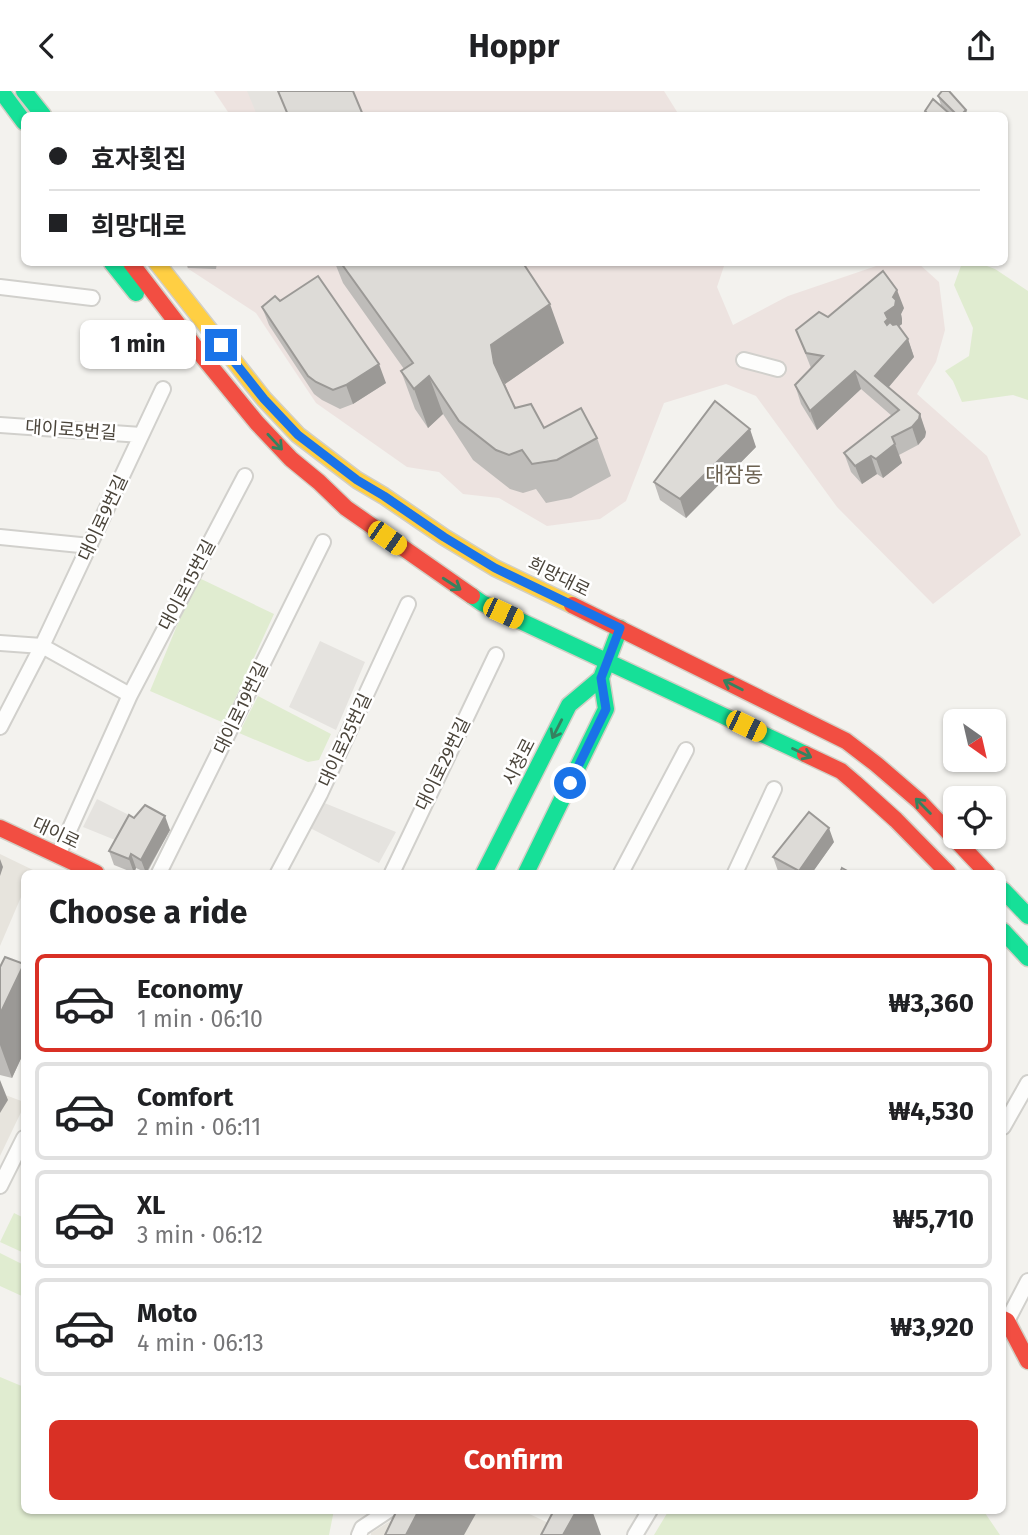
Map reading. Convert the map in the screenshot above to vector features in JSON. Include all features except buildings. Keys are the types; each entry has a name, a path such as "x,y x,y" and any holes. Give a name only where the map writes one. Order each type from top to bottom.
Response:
{"main road":[{"path":"1,91 21,118"},
{"path":"24,91 41,112"},
{"path":"41,91 57,112"},
{"path":"0,104 21,129"},
{"path":"114,266 181,351 191,356 203,357"},
{"path":"133,266 257,423 291,459 346,508 482,603 841,771 904,827 945,870"},
{"name":"희망대로","path":"159,266 264,399 298,435 357,480 495,568 846,741 919,801 984,870"},
{"path":"173,266 212,316 221,345"},
{"path":"527,870 606,709 601,678 620,628"},
{"name":"시청로","path":"486,870 569,705 601,678"},
{"name":"대이로","path":"0,828 90,870"},
{"path":"1006,893 1028,916"},
{"path":"1006,934 1028,958"},
{"path":"1006,1322 1028,1361"}],"street":[{"path":"0,287 92,298"},
{"path":"744,360 778,369"},
{"name":"대이로9번길","path":"0,727 42,646 163,389"},
{"name":"대이로5번길","path":"0,425 141,435"},
{"name":"대이로15번길","path":"58,855 130,695 245,476"},
{"path":"0,537 90,546"},
{"name":"대이로19번길","path":"160,870 323,542"},
{"name":"대이로25번길","path":"280,870 320,794 408,604"},
{"path":"0,643 42,646 130,695"},
{"name":"대이로29번길","path":"393,870 496,655"},
{"path":"623,870 687,750"},
{"path":"736,870 774,789"},
{"path":"1006,1123 1028,1083"},
{"path":"0,1186 21,1144"},
{"path":"1006,1318 1028,1282"},
{"path":"359,1535 362,1528 383,1514"},
{"path":"635,1535 648,1514"}],"shaded area":[{"path":"214,91 664,91 677,112 228,112"},
{"path":"247,91 277,91 286,112 256,112"},
{"path":"724,266 717,287 733,325 788,296 876,266 921,266 939,282 945,330 936,362 917,394 987,456 1021,535 933,604 837,507 756,396 726,384 664,403 626,501 600,519 547,526 499,498 463,494 439,472 407,467 316,403 256,313 187,268"},
{"path":"320,641 365,662 336,730 289,707"},
{"path":"97,799 133,817 120,842 83,827"},
{"path":"322,802 396,832 379,863 310,828"},
{"path":"0,854 33,870 21,870 21,897 0,946"},
{"path":"0,1093 21,1101 21,1112 0,1156"},
{"path":"402,1514 529,1514 574,1535 371,1535"}],"green space":[{"path":"961,266 987,266 1028,291 1028,400 1013,395 962,402 953,381 945,371 969,356 973,328 954,285"},
{"path":"197,577 274,614 224,723 150,691"},
{"path":"258,696 331,734 319,760 308,762 239,733"},
{"path":"14,1213 21,1216 21,1252 0,1242"},
{"path":"0,1253 21,1264 21,1296 0,1286"},
{"path":"0,1377 21,1386 21,1514 333,1514 329,1535 0,1535"},
{"path":"667,1514 986,1514 1000,1535 654,1535"}],"traffic: fast":[{"path":"1,91 21,118"},
{"path":"24,91 41,112"},
{"path":"114,266 136,293"},
{"path":"472,596 805,754"},
{"path":"527,870 606,709 601,678 620,628"},
{"path":"486,870 569,705 601,678"},
{"path":"1006,893 1028,916"},
{"path":"1006,934 1028,958"}],"traffic: slow":[{"path":"159,266 264,399 298,435 357,480 444,537 495,568 572,605"}],"traffic: jam":[{"path":"133,266 203,357 257,423 291,459 346,508 472,596"},
{"path":"572,605 846,741 919,801 984,870"},
{"path":"805,754 841,771 896,820 945,870"},
{"path":"0,828 90,870"},
{"path":"1006,1320 1028,1361"}],"district":[{"name":"대잠동","path":"734,475"}],"route":[{"path":"221,345 264,399 298,435 357,480 495,568 620,628 601,678 606,709 570,783"}]}
